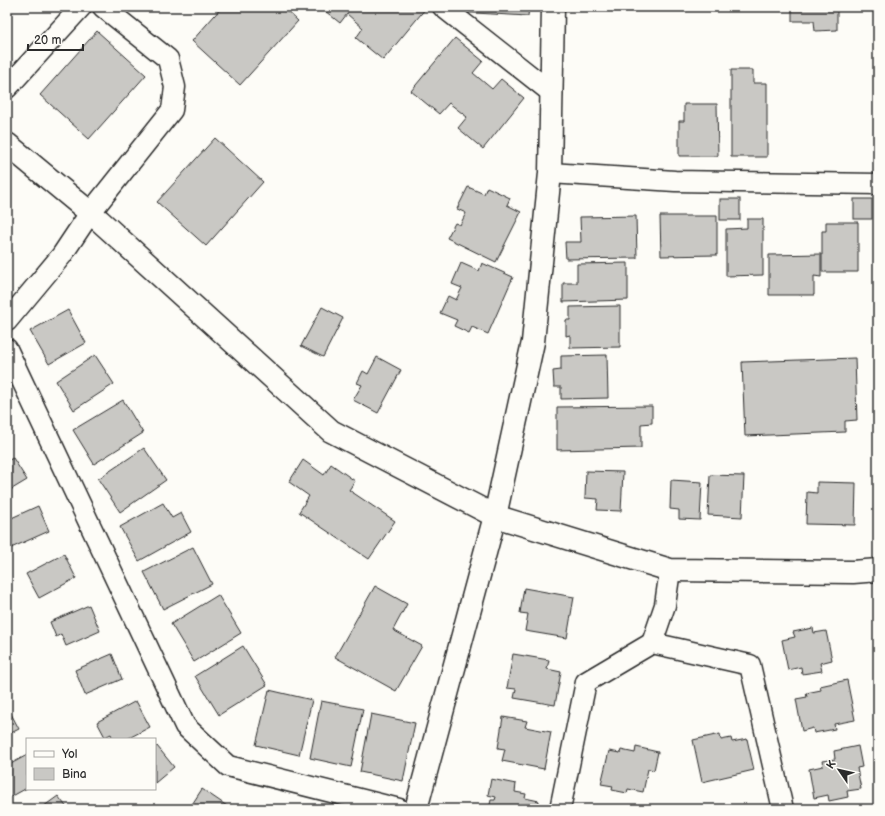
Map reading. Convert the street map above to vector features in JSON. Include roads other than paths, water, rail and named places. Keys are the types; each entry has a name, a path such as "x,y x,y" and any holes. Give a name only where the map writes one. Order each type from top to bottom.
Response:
{"street":[{"path":"7,88 81,7"},
{"path":"7,321 62,254 90,213 172,110 175,87 168,59 103,7"},
{"path":"443,7 552,93"},
{"path":"416,809 495,516 533,342 550,173 553,7"},
{"path":"7,144 90,213 331,431 495,516 670,570 877,573"},
{"path":"550,173 675,181 878,184"},
{"path":"7,349 185,726 228,766 399,809"},
{"path":"560,809 586,682 652,642 665,605 670,570"},
{"path":"652,642 750,665 783,809"}]}
